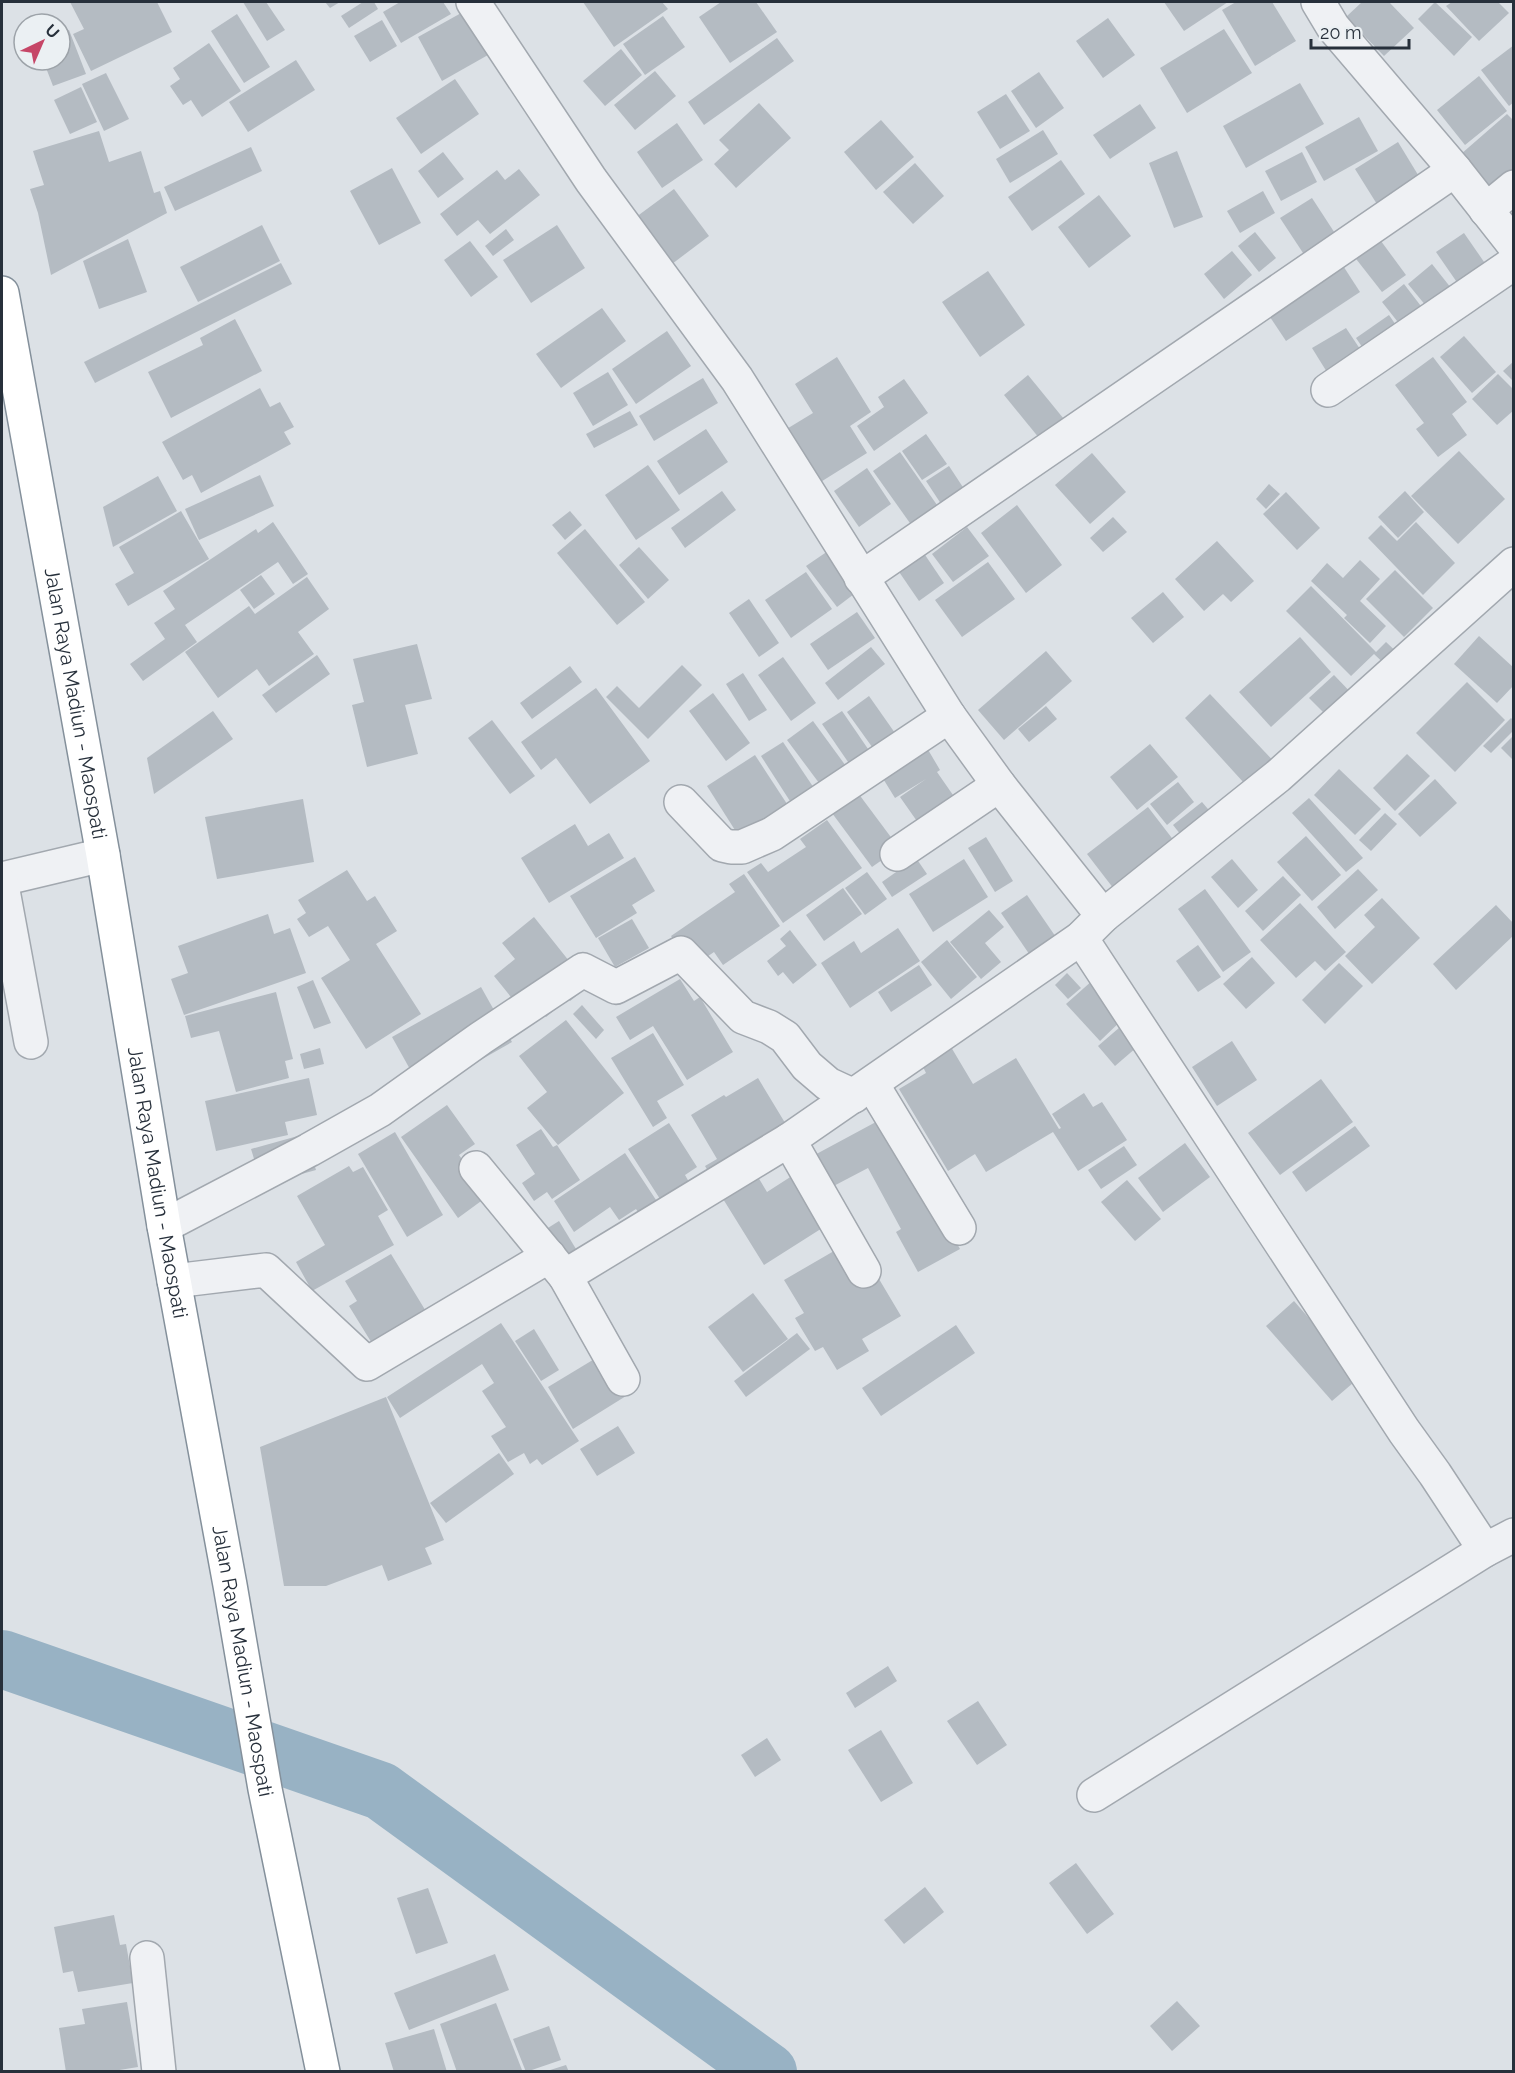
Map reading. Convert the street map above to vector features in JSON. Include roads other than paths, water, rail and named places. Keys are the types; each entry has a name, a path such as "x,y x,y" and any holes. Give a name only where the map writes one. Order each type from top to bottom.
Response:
{"highway":[{"name":"Jalan Raya Madiun - Maospati","path":"2,293 11,405 103,855 164,1226 265,1789 323,2072"}],"street":[{"path":"473,2 591,180 737,380 949,716 999,785 1092,927 1404,1431 1499,1543 1094,1795"},
{"path":"1318,2 1333,27 1455,170 1514,245"},
{"path":"861,578 1455,170"},
{"path":"1486,210 1514,187"},
{"path":"1329,390 1514,263"},
{"path":"174,1281 267,1270 366,1364 557,1266 789,1140 1092,927 1278,776 1514,564"},
{"path":"681,802 722,845 731,848 742,847 772,834 949,716"},
{"path":"897,854 999,785"},
{"path":"2,879 103,855"},
{"path":"2,885 31,1042"},
{"path":"164,1226 380,1110 481,1038 583,970 616,987 681,953 743,1017 770,1027 785,1037 807,1066 828,1084 863,1090 959,1228"},
{"path":"789,1140 864,1271"},
{"path":"476,1168 557,1266 623,1379"},
{"path":"147,1958 159,2072"}],"waterway":[{"path":"2,1659 381,1791 768,2072"}]}
